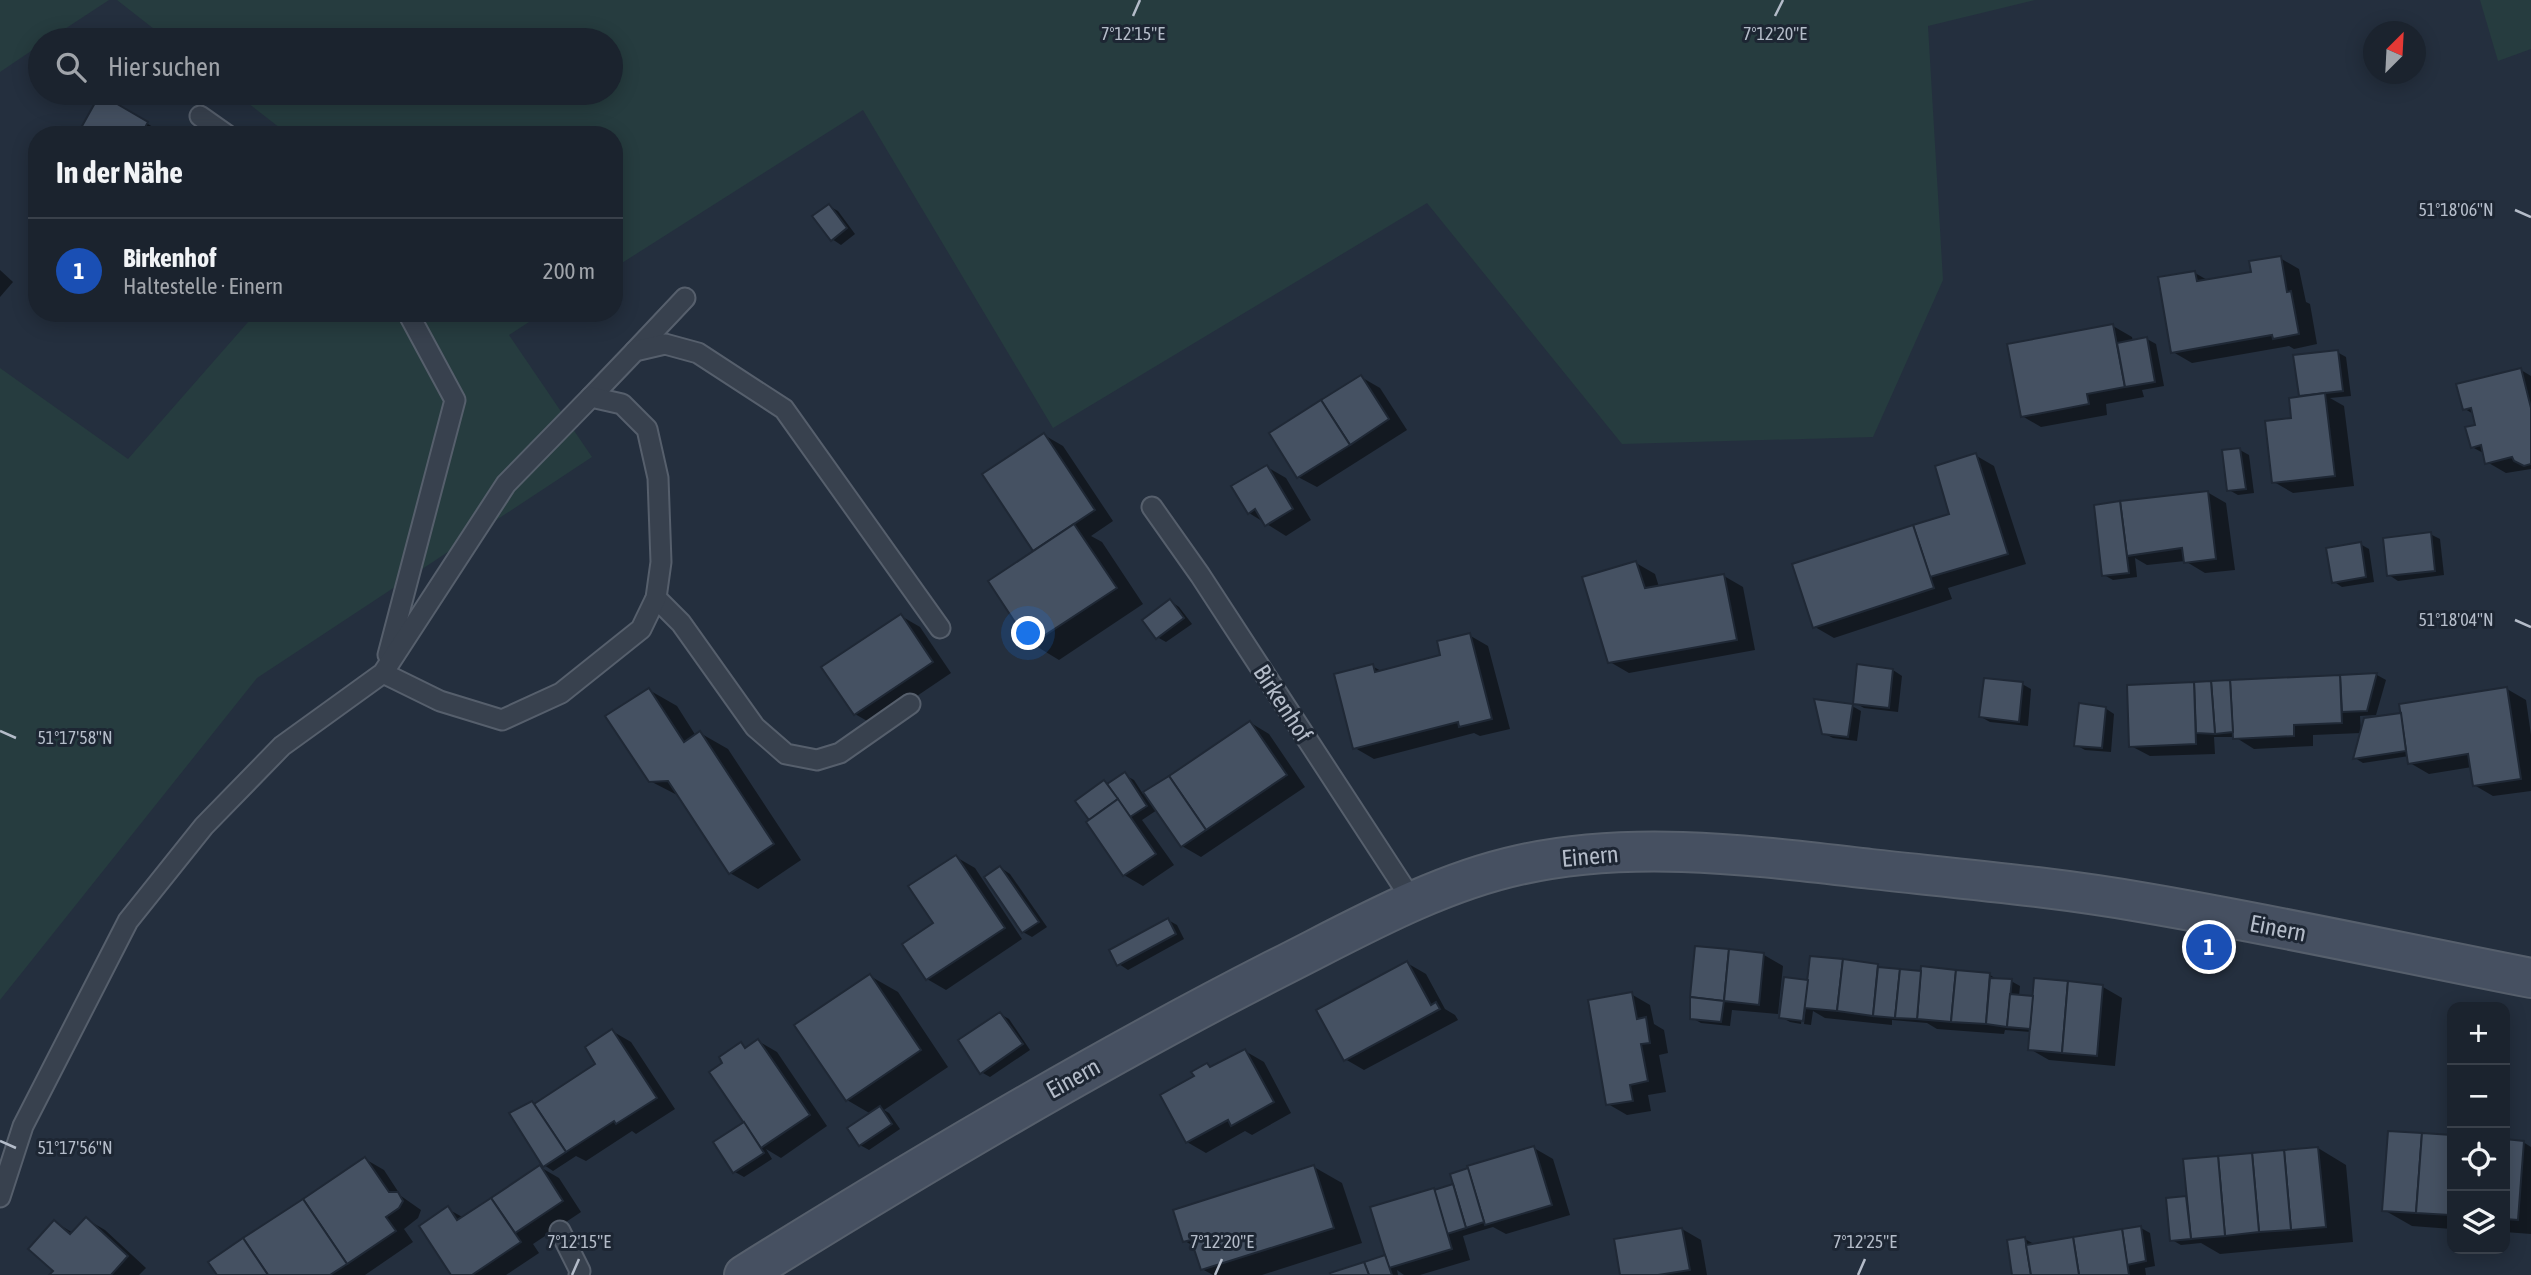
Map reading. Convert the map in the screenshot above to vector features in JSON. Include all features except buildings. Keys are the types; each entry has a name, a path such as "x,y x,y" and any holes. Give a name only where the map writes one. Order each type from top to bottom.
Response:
{"main road":[{"name":"Einern","path":"744,1275 902,1176 1064,1082 1238,988 1412,900 1514,866 1553,858 1620,852 1731,855 2043,888 2144,902 2531,978"}],"lane":[{"path":"200,116 214,126"},
{"path":"0,1197 23,1126 128,921 204,825 282,746 383,673 506,484 685,298"},
{"path":"383,673 455,400 413,322"},
{"path":"635,351 666,344 698,353 783,409 940,628"},
{"path":"383,673 440,701 502,720 561,693 641,629 656,598 661,562 658,478 647,429 622,404 591,397"},
{"name":"Birkenhof","path":"1153,507 1412,900"},
{"path":"656,598 681,623 755,727 786,754 817,760 840,753 910,704"},
{"path":"560,1231 580,1271 579,1275"}],"green space":[{"path":"0,0 109,0 66,28 28,28 28,53 0,72"},
{"path":"117,0 2035,0 1928,26 1943,280 1873,437 1622,444 1427,203 1053,428 863,110 623,262 623,126 277,126 250,105 623,105 623,28 153,28"},
{"path":"2480,0 2531,0 2531,49 2498,61"},
{"path":"248,322 529,322 509,335 592,457 257,678 0,1000 0,368 128,459"}],"place":[{"name":"Birkenhof","path":"2209,947"}]}
